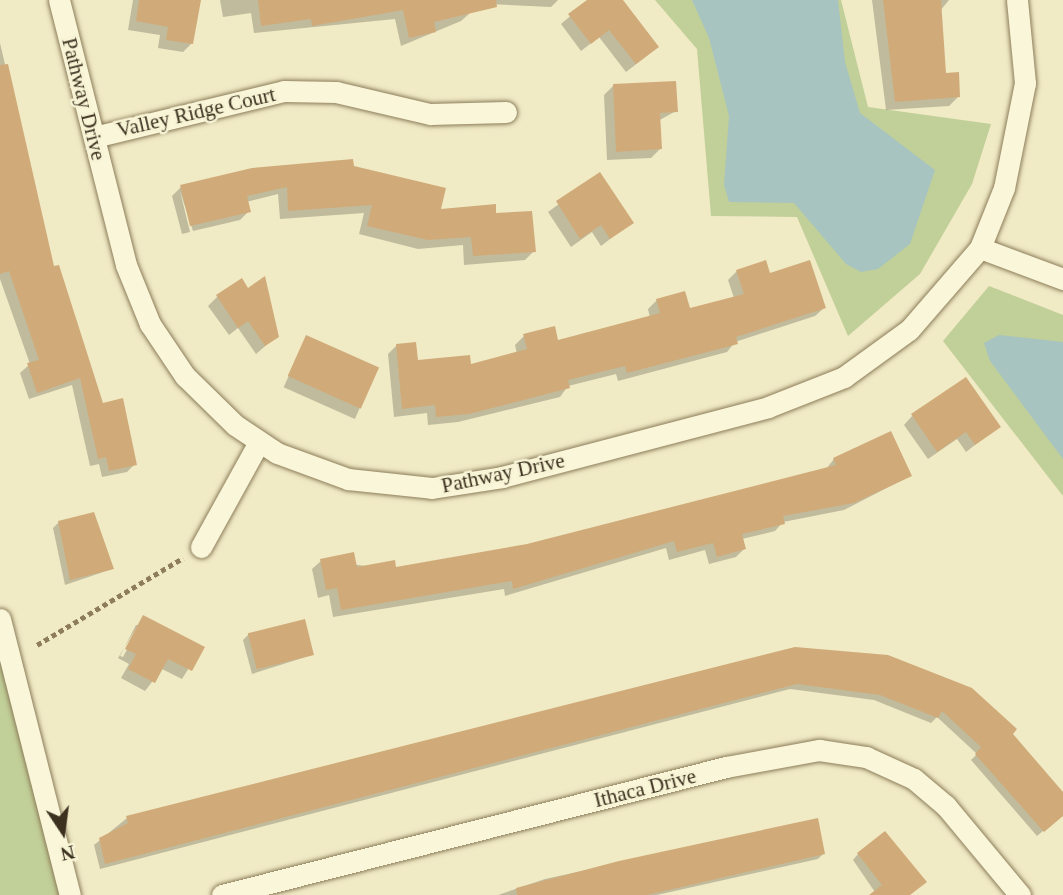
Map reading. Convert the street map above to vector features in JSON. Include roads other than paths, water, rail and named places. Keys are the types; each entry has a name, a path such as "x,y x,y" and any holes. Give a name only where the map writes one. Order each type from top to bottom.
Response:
{"street":[{"name":"Pathway Drive","path":"59,0 126,265 150,324 206,399 259,442 348,479 432,488 502,477 768,407 844,377 909,330 980,248"},
{"path":"1017,0 1025,55 1023,108 1014,157 980,248 1063,279"},
{"name":"Valley Ridge Court","path":"94,137 284,91 336,92 430,114 506,112"},
{"path":"201,547 259,442"},
{"path":"0,619 70,895"},
{"name":"Ithaca Drive","path":"222,895 726,767 819,750 866,757 914,779 946,806 1020,895"}],"water":[{"path":"692,0 838,0 845,62 860,113 935,170 910,244 878,269 861,272 846,264 794,203 729,202 724,185 729,116 709,38"},
{"path":"999,335 1063,342 1063,459 990,361 984,343"}]}
